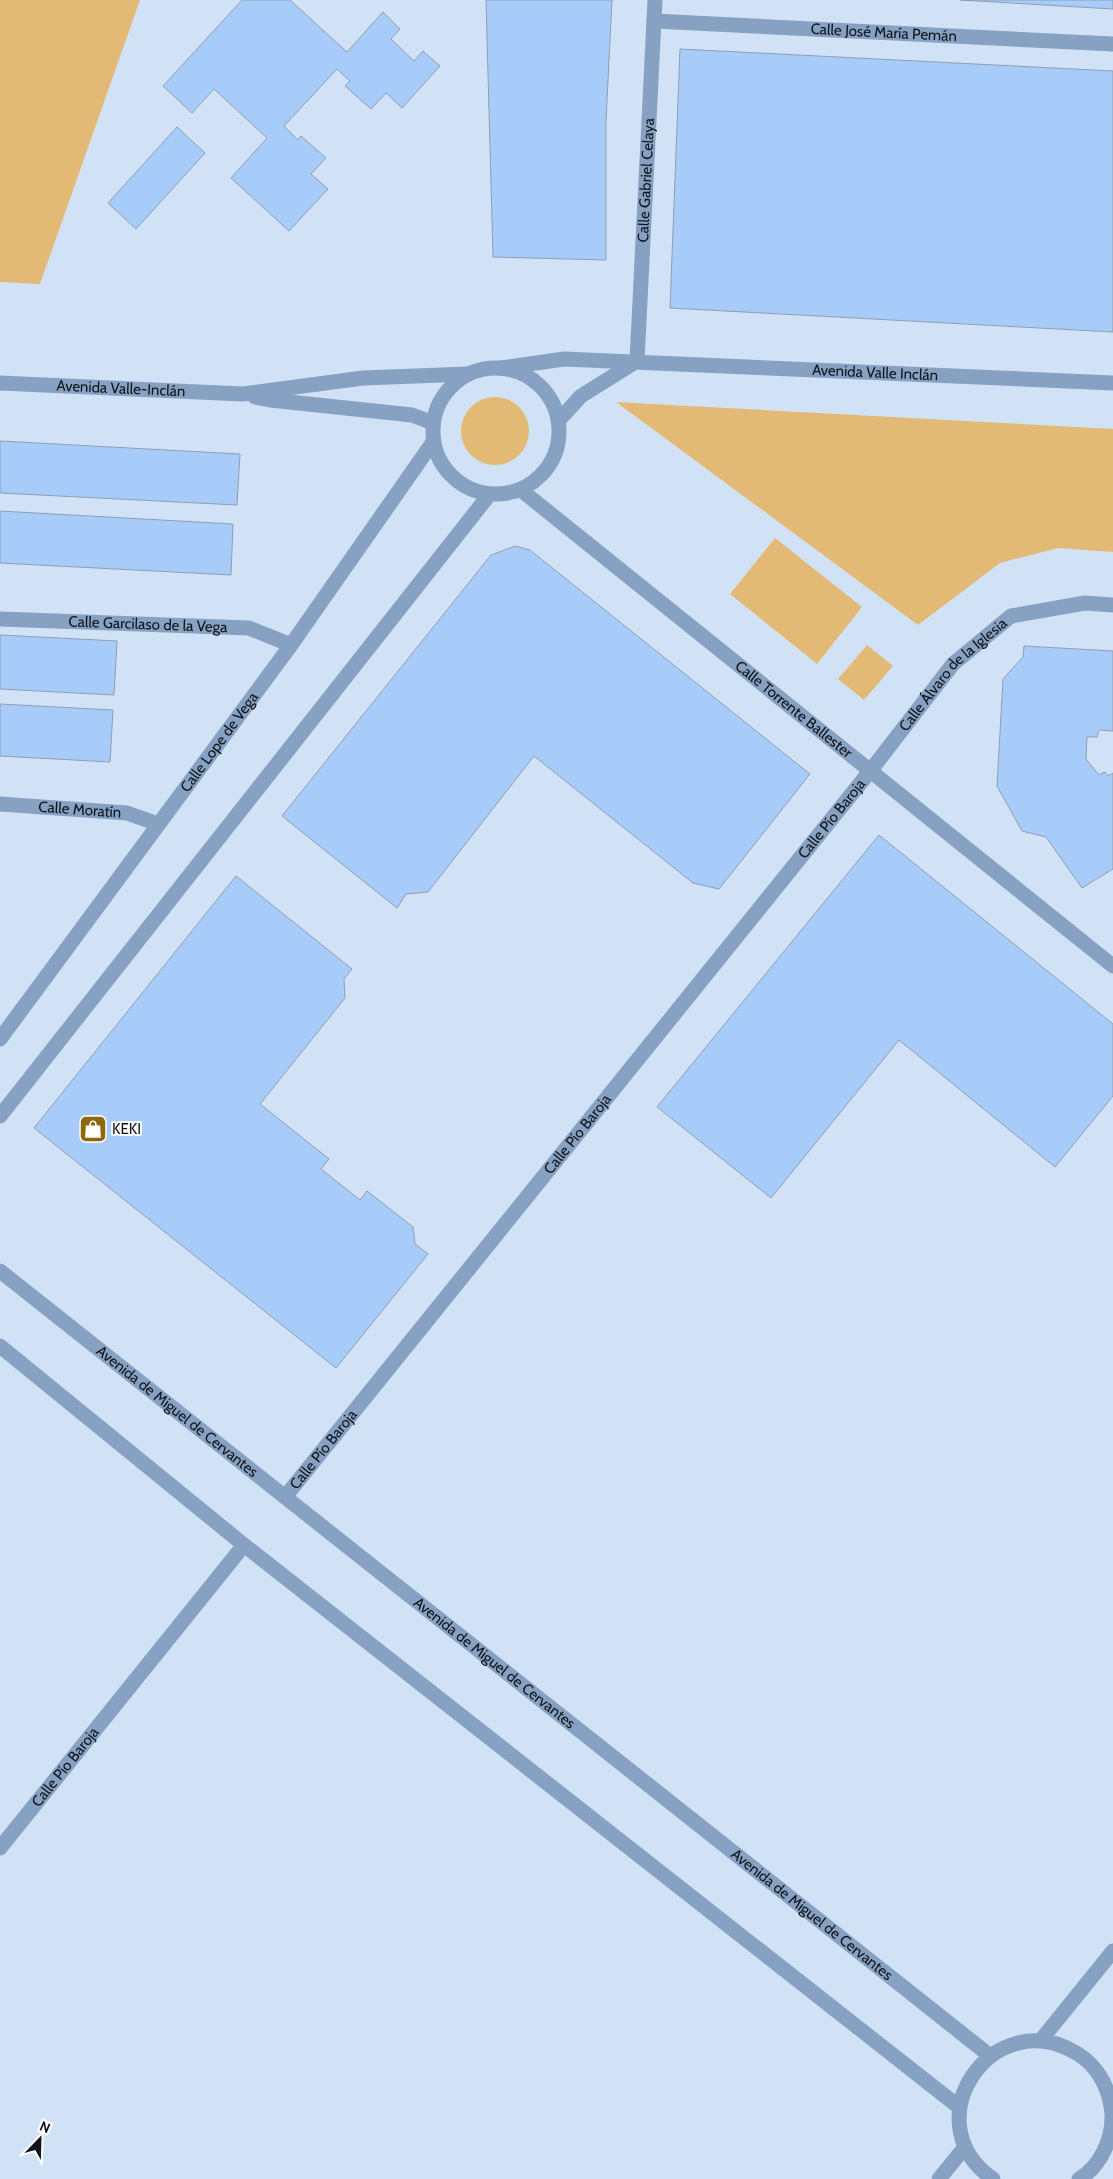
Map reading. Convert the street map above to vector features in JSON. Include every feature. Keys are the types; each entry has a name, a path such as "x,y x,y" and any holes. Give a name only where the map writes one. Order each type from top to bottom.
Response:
{"street":[{"name":"Calle Gabriel Celaya","path":"637,361 655,0"},
{"name":"Calle José María Pemán","path":"654,21 1113,44"},
{"name":"Avenida Valle Inclán","path":"501,368 564,359 1113,383"},
{"path":"559,420 581,396 637,361"},
{"path":"484,368 501,368 517,371 532,379 545,390 554,404 559,420 560,442 552,462 539,479 521,490 489,495 458,482 447,471 438,457 433,442 433,423 439,403 451,386 468,374 484,368"},
{"name":"Avenida Valle-Inclán","path":"0,384 243,394 363,378 468,374"},
{"name":"Avenida Valle-Inclán","path":"243,394 270,400 412,415 433,423"},
{"name":"Calle Lope de Vega","path":"0,1039 291,645 433,442"},
{"name":"Calle Torrente Ballester","path":"521,490 1113,966"},
{"path":"0,1116 489,495"},
{"name":"Calle Álvaro de la Iglesia","path":"870,770 953,664 1011,616 1085,603 1113,605"},
{"name":"Calle Garcilaso de la Vega","path":"0,620 249,628 291,645"},
{"name":"Calle Pío Baroja","path":"285,1496 870,770"},
{"name":"Calle Moratín","path":"0,804 127,813 158,824"},
{"name":"Avenida de Miguel de Cervantes","path":"0,1271 989,2055"},
{"path":"0,1346 244,1546 959,2107"},
{"name":"Calle Pío Baroja","path":"0,1848 244,1546"},
{"path":"1041,2040 1113,1952"},
{"path":"993,2179 980,2170 964,2148 959,2128 959,2107 969,2078 989,2055 1014,2043 1041,2040 1064,2046 1085,2059 1101,2077 1112,2099 1111,2145 1085,2175 1079,2179"},
{"path":"939,2179 964,2148"}],"shaded area":[{"path":"0,0 140,0 40,284 0,282"},
{"path":"502,397 514,403 523,412 529,424 527,444 519,455 502,465 488,465 471,455 463,444 461,424 471,407 482,399"},
{"path":"616,402 1113,429 1113,552 1058,548 1000,563 918,625"},
{"path":"775,538 862,607 817,664 730,594"},
{"path":"867,645 893,666 864,700 838,679"}],"building":[{"path":"242,0 290,0 347,52 383,12 400,29 391,39 414,61 423,51 440,66 402,108 386,93 371,109 345,86 350,81 337,69 284,126 298,140 301,136 326,158 311,174 328,189 289,231 231,178 267,138 214,89 192,113 163,86"},
{"path":"486,0 612,0 606,121 606,260 493,257"},
{"path":"960,0 1113,0 1113,9"},
{"path":"680,49 1113,71 1113,332 670,308"},
{"path":"177,127 205,153 136,229 108,203"},
{"path":"0,441 240,454 237,505 0,493"},
{"path":"0,511 233,524 231,575 0,563"},
{"path":"515,546 530,550 810,774 719,889 693,883 534,756 428,892 406,894 397,908 282,816 491,555"},
{"path":"0,635 117,641 114,695 0,689"},
{"path":"1024,646 1113,651 1113,731 1099,730 1097,737 1087,737 1086,759 1099,775 1105,772 1108,776 1113,773 1113,869 1082,888 1046,837 1022,831 997,786 1003,679 1023,657"},
{"path":"0,704 113,710 110,762 0,756"},
{"path":"879,835 1113,1024 1113,1096 1055,1167 899,1040 771,1198 657,1107"},
{"path":"236,876 352,969 344,979 345,998 260,1104 329,1159 321,1169 360,1200 367,1191 413,1227 415,1244 428,1254 336,1368 34,1128"}],"place":[{"name":"KEKI","path":"93,1129"}]}
